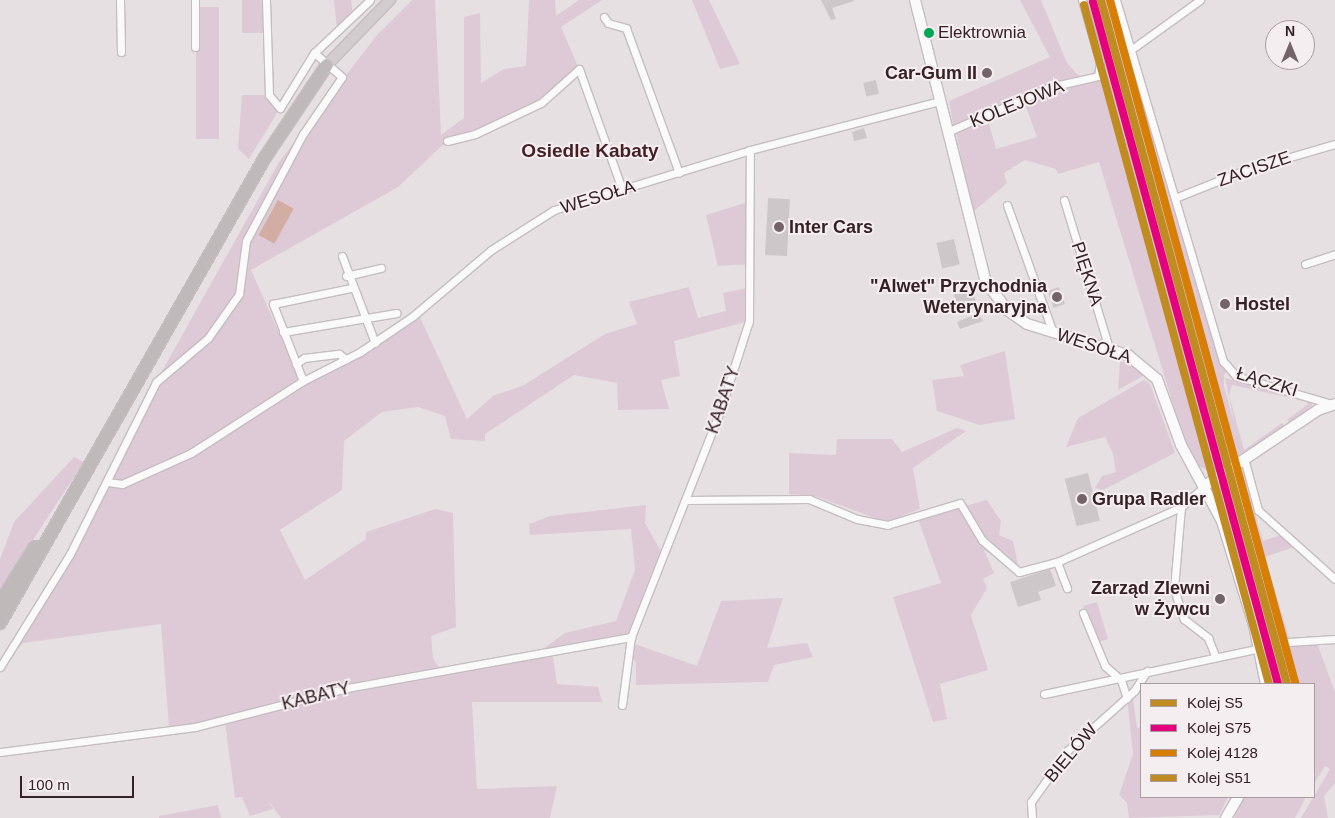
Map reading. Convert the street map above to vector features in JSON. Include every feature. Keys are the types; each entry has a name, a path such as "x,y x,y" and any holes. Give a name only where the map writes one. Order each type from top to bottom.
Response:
{"highway":[{"path":"0,623 281,129 328,65"},
{"path":"0,603 73,492"}],"main road":[{"path":"328,65 390,0"}],"street":[{"path":"120,0 122,52"},
{"path":"195,0 195,47"},
{"path":"266,0 269,95 280,108 314,53 370,0"},
{"name":"WESOŁA","path":"915,0 986,282 1014,316 1053,333 1109,348 1138,360 1157,379 1181,445 1206,485 1239,572 1260,648 1266,683"},
{"name":"KOLEJOWA","path":"947,132 1050,87 1098,76 1100,63 1082,0"},
{"name":"ŁĄCZKI","path":"1116,0 1227,369 1246,379 1333,404"},
{"path":"1132,49 1200,0"},
{"path":"604,17 608,23 626,28 679,173"},
{"path":"0,668 70,554 108,482 156,382 208,338 239,294 246,241 303,134 342,77 314,53"},
{"path":"446,141 475,134 541,103 579,69 622,189"},
{"name":"WESOŁA","path":"108,482 122,484 191,453 302,382 374,343 528,224 554,210 750,150 940,101"},
{"name":"ZACISZE","path":"1175,198 1242,171 1335,144"},
{"name":"KABATY","path":"622,705 631,637 686,500 750,321 750,150"},
{"name":"PIĘKNA","path":"1064,200 1109,348"},
{"path":"1007,205 1053,333"},
{"path":"1305,264 1335,254"},
{"path":"342,256 346,276 374,343"},
{"path":"346,276 381,268"},
{"path":"302,382 283,332 274,301 351,288"},
{"path":"283,332 364,320 396,313"},
{"path":"296,364 304,358 338,354 346,359"},
{"path":"686,500 808,499 857,519 887,525 960,503 982,540 1015,571 1057,562 1181,507 1216,474 1245,462 1333,404"},
{"path":"1245,462 1258,510 1335,579"},
{"path":"1181,507 1174,589 1184,619 1208,638 1215,655"},
{"path":"1057,562 1067,588"},
{"path":"1083,613 1105,666 1121,680 1127,698"},
{"name":"KABATY","path":"0,752 195,727 347,688 631,637"},
{"path":"1288,642 1335,639"},
{"path":"1044,694 1121,680 1215,655 1260,648"},
{"name":"BIELÓW","path":"1032,818 1032,802 1068,750 1127,698 1147,672"},
{"path":"1226,818 1237,798"}],"shaded area":[{"path":"242,0 266,0 266,33 242,33"},
{"path":"334,0 351,0 353,15 337,29"},
{"path":"412,0 435,0 441,135 464,118 464,17 480,13 481,83 504,69 526,66 529,0 555,0 556,16 579,0 602,0 561,27 579,69 541,103 475,134 447,141 398,187 251,270 301,382 419,315 467,419 493,396 524,385 605,334 637,324 629,302 689,287 698,318 726,311 723,293 752,287 749,321 674,341 680,376 661,380 669,409 618,410 617,383 574,375 485,434 485,441 451,439 445,416 418,407 382,412 344,441 342,490 280,530 305,580 366,539 366,532 435,509 453,513 456,627 431,636 433,658 441,671 536,654 565,633 616,621 635,570 631,529 530,535 529,524 550,516 646,505 645,523 662,553 631,637 538,654 553,657 557,684 598,687 602,702 472,702 477,789 557,786 550,818 281,818 267,799 273,809 250,816 242,797 235,798 225,722 169,727 161,624 23,643 13,654 9,652 70,554 156,382 279,162 377,35"},
{"path":"692,0 709,0 740,64 720,69"},
{"path":"1020,0 1041,0 1067,63 1080,77 1093,73 1096,64 1080,0 1116,0 1227,369 1224,376 1224,386 1235,426 1225,378 1312,400 1312,406 1289,423 1287,420 1308,404 1306,401 1232,385 1229,395 1244,450 1282,423 1285,426 1217,474 1191,463 1099,162 1058,174 1056,169 1025,160 1004,173 1007,183 973,212 956,133 988,120 996,149 1037,137 1024,101 954,129 949,101 1050,57"},
{"path":"196,7 219,7 219,139 196,139"},
{"path":"242,95 269,95 280,108 249,159 238,149"},
{"path":"278,200 294,209 274,244 259,235"},
{"path":"748,202 751,264 718,266 706,215"},
{"path":"1005,351 1015,419 980,425 937,411 932,380 964,376 960,365"},
{"path":"1120,361 1131,364 1145,375 1118,390"},
{"path":"1144,380 1150,384 1175,453 1103,490 1095,488 1102,476 1116,472 1113,454 1105,437 1066,447 1078,418"},
{"path":"957,428 966,431 913,468 920,509 886,522 815,496 789,494 789,453 836,455 837,439 892,439 902,452"},
{"path":"74,457 84,462 0,590 0,559 14,522"},
{"path":"1243,471 1263,541 1281,535 1294,547 1265,557 1289,637 1287,646 1317,643 1335,692 1335,783 1324,796 1328,818 1301,818 1313,798 1315,798 1315,794 1330,769 1325,766 1315,782 1315,683 1290,683 1236,477 1243,474 1236,472"},
{"path":"1229,474 1274,630 1286,683 1271,683 1252,591 1219,491 1221,480"},
{"path":"987,500 1001,521 999,535 1013,541 1019,569 984,550 994,573 983,579 987,588 971,615 988,670 940,684 947,719 933,722 893,597 941,583 918,519"},
{"path":"783,598 767,648 807,643 813,657 774,665 768,682 636,685 636,663 631,655 635,644 697,666 721,601"},
{"path":"1097,602 1108,639 1099,642 1083,606"},
{"path":"1127,698 1133,699 1137,728 1140,727 1140,798 1228,798 1219,815 1129,818 1127,803 1119,795 1133,754"},
{"path":"1243,798 1305,798 1295,818 1234,818"},
{"path":"218,805 221,818 159,818 159,816"}],"building":[{"path":"821,0 854,1 832,8 836,19 831,20"},
{"path":"876,80 879,94 866,96 863,83"},
{"path":"864,128 867,138 854,141 852,132"},
{"name":"Inter Cars","path":"768,198 790,199 787,256 765,255"},
{"path":"954,239 960,264 942,268 936,243"},
{"path":"971,285 976,302 958,308 953,290"},
{"name":"\"Alwet\" Przychodnia Weterynaryjna","path":"1059,287 1065,304 1054,308 1048,291"},
{"path":"978,313 983,321 960,329 957,322"},
{"name":"Grupa Radler","path":"1088,473 1100,521 1077,526 1065,479"},
{"path":"1050,569 1056,586 1038,592 1041,600 1018,607 1010,582"}],"rail line":[{"name":"S5","path":"1101,0 1287,683"},
{"name":"4128","path":"1110,0 1295,682"},
{"name":"S75","path":"1093,2 1278,683"},
{"name":"S51","path":"1084,5 1269,683"}],"place":[{"name":"Elektrownia","path":"929,33"},
{"name":"Car-Gum II","path":"987,73"},
{"name":"Inter Cars","path":"779,227"},
{"name":"\"Alwet\" Przychodnia Weterynaryjna","path":"1057,297"},
{"name":"Hostel","path":"1225,304"},
{"name":"Grupa Radler","path":"1082,499"},
{"name":"Zarząd Zlewni w Żywcu","path":"1220,599"}],"district":[{"name":"Osiedle Kabaty","path":"590,151"}]}
